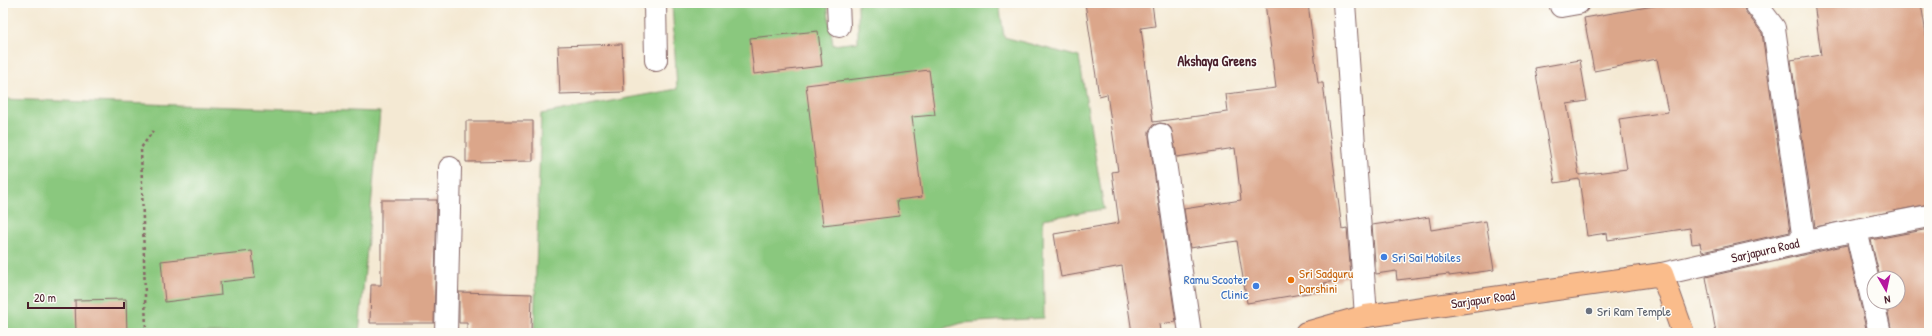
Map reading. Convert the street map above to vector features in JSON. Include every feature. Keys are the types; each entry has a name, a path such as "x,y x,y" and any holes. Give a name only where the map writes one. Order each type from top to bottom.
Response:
{"main road":[{"name":"Sarjapur Road","path":"1306,333 1366,316 1662,274"},
{"path":"1662,274 1683,333"}],"street":[{"path":"654,3 656,60"},
{"path":"838,3 839,26"},
{"path":"1344,3 1366,316"},
{"path":"1561,3 1561,6 1578,3"},
{"path":"1755,3 1774,28 1804,241"},
{"path":"1161,135 1190,333"},
{"path":"446,333 450,168"},
{"name":"Sarjapura Road","path":"1662,274 1804,241 1929,216"},
{"path":"1856,230 1880,333"}],"path":[{"path":"146,333 141,148 153,131"}],"green space":[{"path":"672,3 827,3 833,45 858,42 858,3 999,3 1004,37 1079,57 1104,209 1043,219 1044,318 962,323 929,333 534,333 541,114 677,89"},
{"path":"3,99 380,112 359,333 3,333"}],"building":[{"path":"1085,3 1152,3 1155,26 1141,28 1153,122 1228,112 1226,94 1276,88 1265,3 1308,3 1318,83 1323,83 1342,229 1347,228 1351,276 1341,278 1341,280 1324,283 1326,290 1247,303 1237,241 1190,248 1184,209 1241,200 1235,148 1177,157 1171,128 1166,124 1160,123 1153,125 1149,131 1149,137 1176,322 1159,324 1160,331 1132,333 1122,266 1061,277 1054,234 1119,223 1112,172 1118,171 1107,94 1099,96"},
{"path":"1671,3 1743,3 1745,11 1762,33 1790,232 1702,252 1700,243 1692,244 1690,228 1608,240 1607,233 1587,236 1579,179 1555,183 1535,68 1580,60 1587,101 1567,104 1579,175 1627,169 1619,119 1668,112 1657,59 1594,71 1584,18"},
{"path":"1814,3 1921,3 1929,53 1929,204 1815,227 1791,60 1821,55"},
{"path":"818,31 822,66 754,74 750,38"},
{"path":"622,44 624,92 560,94 558,46"},
{"path":"929,70 935,115 912,117 922,197 897,200 899,216 823,225 806,85"},
{"path":"466,121 533,121 533,161 466,162"},
{"path":"381,200 437,200 434,323 370,323 371,285 381,285"},
{"path":"1429,217 1431,230 1486,221 1494,270 1449,276 1449,274 1397,280 1396,271 1376,274 1372,225"},
{"path":"1929,229 1929,333 1892,333 1888,310 1906,310 1906,270 1878,270 1871,240"},
{"path":"1847,245 1867,333 1716,333 1706,277"},
{"path":"252,251 255,278 220,282 221,295 165,302 161,261"},
{"path":"459,292 532,294 531,332 467,331 467,323 459,323"},
{"path":"126,299 127,333 76,333 75,300"}],"place":[{"name":"Sri Sai Mobiles","path":"1384,257"},
{"name":"Sri Sadguru Darshini","path":"1291,280"},
{"name":"Ramu Scooter Clinic","path":"1256,286"},
{"name":"Sri Ram Temple","path":"1589,311"}],"district":[{"name":"Akshaya Greens","path":"1217,61"}]}
